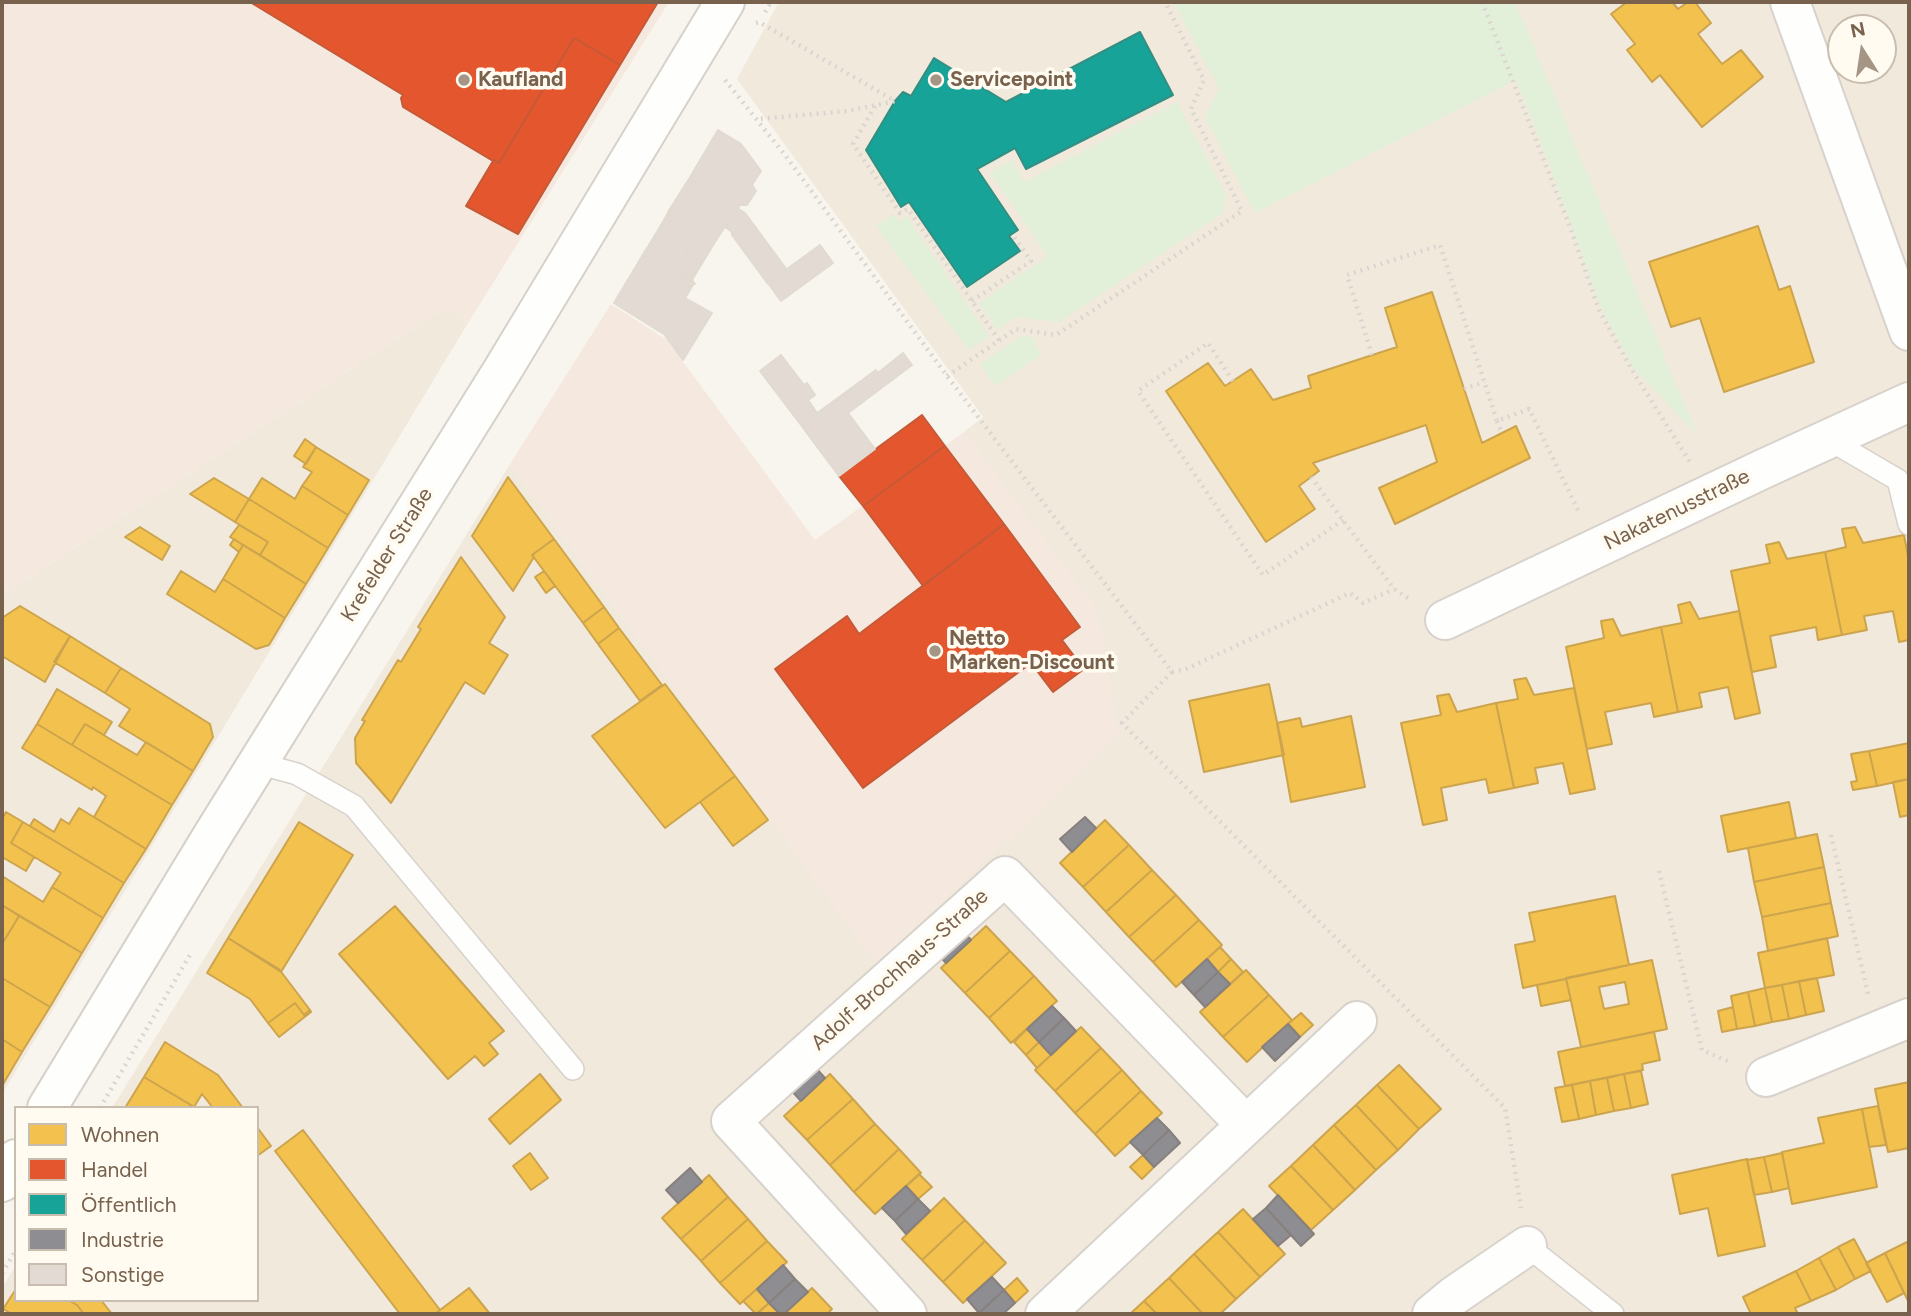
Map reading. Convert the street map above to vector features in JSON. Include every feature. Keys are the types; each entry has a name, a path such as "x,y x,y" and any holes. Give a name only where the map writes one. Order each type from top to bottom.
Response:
{"street":[{"name":"Krefelder Straße","path":"48,1106 257,763 502,371 724,2"},
{"path":"1790,2 1909,331"},
{"name":"Nakatenusstraße","path":"1445,620 1909,402"},
{"name":"Adolf-Brochhaus-Straße","path":"907,1314 731,1121 1005,876 1246,1125"},
{"path":"1045,1314 1357,1021"},
{"path":"1766,1077 1893,1025"},
{"path":"2,1182 14,1162"},
{"path":"1432,1314 1527,1246"}],"lane":[{"path":"1828,439 1898,480 1909,524"},
{"path":"257,763 297,774 354,806 573,1069"},
{"path":"1527,1246 1613,1314"}],"path":[{"path":"947,376 1016,329 1056,335 1242,211 1191,109 1204,80 1165,2"},
{"path":"1482,2 1570,227 1599,310 1632,370 1711,495"},
{"path":"757,119 848,111 895,101 759,22 694,52 724,79 757,119 947,376 1172,672"},
{"path":"876,105 853,144 900,214 908,209 999,340"},
{"path":"972,301 1031,261 1012,234"},
{"path":"1372,355 1347,275 1440,245 1502,433"},
{"path":"1233,381 1208,343 1138,391 1263,575 1343,520"},
{"path":"1464,389 1484,382"},
{"path":"1497,421 1530,409 1597,549"},
{"path":"1311,477 1394,589 1445,620"},
{"path":"1166,767 1122,723 1172,672 1186,669 1350,593 1363,603 1394,589"},
{"path":"1831,835 1893,1025"},
{"path":"1659,871 1702,1050 1766,1077"},
{"path":"2,1273 14,1253"}],"shaded area":[{"path":"2,2 669,2 468,323 448,306 2,595"},
{"path":"779,2 1909,2 1909,1314 2,1314 2,1288 14,1268 14,1302 259,1302 259,1106 113,1106 510,464 876,963 1022,511 964,432 983,417 737,79"},
{"path":"611,304 667,340 815,540 964,432 1098,611 1119,736 876,964 510,464"},
{"path":"448,306 468,323 2,1094 2,595"}],"green space":[{"path":"1515,2 1697,434 1634,369 1601,308 1516,80 1255,213 1205,117 1219,89 1175,4"},
{"path":"1177,102 1226,195 1222,214 1059,322 1016,317 997,330 979,303 1048,256 990,172 1012,160 1024,182"},
{"path":"894,214 899,221 907,217 989,336 969,350 876,226"},
{"path":"1021,336 1032,337 1041,355 995,386 980,364"}],"building: Wohnen":[{"path":"1627,2 1672,2 1678,9 1688,2 1695,2 1711,23 1698,34 1722,64 1741,50 1763,77 1702,127 1660,75 1652,82 1627,50 1635,44 1611,14"},
{"path":"1758,226 1779,290 1790,286 1814,362 1724,392 1700,318 1671,327 1649,262"},
{"path":"1432,292 1482,443 1516,426 1530,458 1395,524 1379,488 1437,462 1426,425 1313,463 1319,471 1299,486 1315,509 1266,542 1166,391 1208,363 1225,386 1251,369 1273,400 1311,388 1308,376 1397,347 1385,308"},
{"path":"305,439 316,447 306,464 294,456"},
{"path":"316,447 369,480 348,515 302,486 312,472 303,467"},
{"path":"508,477 554,539 532,555 534,557 513,591 472,536"},
{"path":"214,478 249,499 235,522 190,494"},
{"path":"262,478 295,499 302,486 348,515 328,548 249,499"},
{"path":"249,499 328,548 306,584 260,555 268,542 235,522"},
{"path":"239,525 268,542 260,555 230,537"},
{"path":"140,527 170,546 162,560 125,537"},
{"path":"1855,527 1863,543 1904,535 1909,561 1909,640 1899,642 1893,611 1864,616 1867,630 1842,635 1825,552 1846,547 1842,529"},
{"path":"234,539 243,545 239,552 230,545"},
{"path":"554,539 604,607 583,623 532,555"},
{"path":"1779,542 1787,559 1825,552 1842,635 1818,640 1816,627 1770,636 1776,667 1752,672 1731,571 1770,563 1766,545"},
{"path":"243,545 306,584 285,618 223,579"},
{"path":"461,557 505,617 489,643 508,655 484,694 465,682 391,803 356,763 355,738 365,721 362,720 398,660 401,662 421,629 418,627"},
{"path":"181,571 215,592 223,579 285,618 269,645 256,649 167,594"},
{"path":"544,571 555,586 546,593 535,577"},
{"path":"1690,602 1699,619 1739,611 1760,713 1735,719 1728,687 1699,693 1702,707 1678,712 1661,627 1682,623 1678,605"},
{"path":"20,606 70,636 45,682 2,656 2,618"},
{"path":"604,607 619,628 598,644 583,623"},
{"path":"1613,619 1621,636 1661,627 1678,712 1654,717 1651,703 1605,712 1612,744 1587,749 1566,647 1604,638 1601,621"},
{"path":"619,628 662,685 640,701 598,644"},
{"path":"70,636 121,668 105,693 54,662"},
{"path":"121,668 210,724 213,737 193,771 119,726 130,709 105,693"},
{"path":"1526,678 1534,695 1574,688 1595,789 1570,794 1563,763 1535,768 1538,783 1514,788 1496,703 1518,699 1514,680"},
{"path":"665,684 735,776 665,828 592,736"},
{"path":"1269,684 1284,755 1204,772 1189,701"},
{"path":"57,689 112,722 104,735 85,724 72,745 37,724"},
{"path":"1449,694 1457,712 1496,703 1514,788 1489,793 1486,779 1441,788 1447,820 1423,825 1401,723 1441,715 1437,696"},
{"path":"1351,716 1365,787 1291,802 1277,723 1300,718 1302,727"},
{"path":"37,724 172,805 146,849 94,817 106,796 22,748"},
{"path":"85,724 137,755 146,742 193,771 172,805 72,745"},
{"path":"1909,743 1909,779 1877,786 1869,751"},
{"path":"1869,751 1877,786 1853,790 1851,782 1857,781 1851,754"},
{"path":"735,776 768,820 733,846 700,802"},
{"path":"1909,779 1909,815 1900,817 1893,782"},
{"path":"1789,802 1796,838 1728,852 1721,816"},
{"path":"79,808 146,849 124,883 30,826 34,819 54,832 61,819 69,824"},
{"path":"6,812 23,822 11,843 34,857 26,871 2,857 2,819"},
{"path":"1105,820 1129,845 1083,887 1060,863"},
{"path":"23,822 124,883 103,918 52,887 61,873 11,843"},
{"path":"299,822 353,855 281,972 228,938"},
{"path":"1817,834 1824,867 1754,882 1748,848"},
{"path":"1129,845 1152,870 1106,912 1083,887"},
{"path":"1824,867 1831,903 1762,917 1754,882"},
{"path":"1152,870 1176,895 1129,937 1106,912"},
{"path":"2,876 43,902 52,887 103,918 82,953 2,905"},
{"path":"1176,895 1199,920 1153,962 1129,937"},
{"path":"1615,896 1629,965 1523,988 1515,945 1535,941 1529,913"},
{"path":"1831,903 1838,936 1768,951 1762,917"},
{"path":"2,905 19,916 2,944"},
{"path":"395,906 504,1031 489,1043 498,1054 484,1066 475,1056 448,1079 339,954"},
{"path":"19,916 82,953 50,1007 2,978 2,944"},
{"path":"1199,920 1222,945 1176,987 1153,962"},
{"path":"986,926 1010,951 965,993 941,968"},
{"path":"228,938 279,969 310,1010 304,1015 295,1003 268,1023 250,999 207,973"},
{"path":"1827,938 1834,975 1765,988 1758,953"},
{"path":"1220,947 1231,959 1218,972 1207,959"},
{"path":"1010,951 1034,976 989,1018 965,993"},
{"path":"1231,959 1243,972 1230,984 1218,972"},
{"path":"1652,960 1667,1029 1581,1047 1566,978","holes":["1625,982 1629,1004 1604,1009 1599,987"]},
{"path":"1246,970 1269,995 1223,1037 1200,1012"},
{"path":"1034,976 1057,1001 1011,1043 989,1018"},
{"path":"2,978 50,1007 22,1052 2,1039"},
{"path":"1817,978 1824,1011 1806,1015 1799,981"},
{"path":"1566,979 1571,1000 1541,1006 1537,985"},
{"path":"1799,981 1806,1015 1789,1019 1782,985"},
{"path":"1782,985 1789,1019 1772,1022 1765,988"},
{"path":"1765,988 1772,1022 1755,1026 1748,992"},
{"path":"1748,992 1755,1026 1737,1029 1731,996"},
{"path":"1269,995 1292,1020 1247,1062 1223,1037"},
{"path":"295,1003 304,1015 310,1010 311,1012 279,1037 268,1023"},
{"path":"1733,1007 1737,1029 1722,1032 1718,1011"},
{"path":"1301,1013 1313,1025 1300,1037 1288,1024"},
{"path":"1081,1027 1101,1048 1055,1091 1035,1070"},
{"path":"1027,1029 1039,1042 1026,1055 1014,1042"},
{"path":"1654,1032 1660,1060 1642,1064 1643,1070 1565,1086 1558,1052"},
{"path":"2,1039 22,1052 2,1086"},
{"path":"165,1042 218,1075 241,1106 211,1106 202,1094 192,1106 144,1077"},
{"path":"1039,1042 1051,1055 1037,1068 1026,1055"},
{"path":"1101,1048 1122,1070 1075,1113 1055,1091"},
{"path":"1399,1065 1441,1109 1419,1129 1377,1085"},
{"path":"1122,1070 1141,1091 1095,1134 1075,1113"},
{"path":"1641,1071 1648,1104 1631,1108 1624,1074"},
{"path":"540,1074 561,1100 510,1144 489,1119"},
{"path":"830,1074 853,1099 807,1140 784,1116"},
{"path":"1624,1074 1631,1108 1614,1111 1607,1078"},
{"path":"144,1077 191,1105 190,1106 126,1106"},
{"path":"1607,1078 1614,1111 1596,1115 1590,1081"},
{"path":"1590,1081 1596,1115 1579,1119 1572,1085"},
{"path":"1909,1082 1909,1148 1888,1152 1875,1089"},
{"path":"1377,1085 1419,1129 1398,1150 1356,1105"},
{"path":"1572,1085 1579,1119 1562,1122 1555,1088"},
{"path":"1141,1091 1162,1113 1115,1156 1095,1134"},
{"path":"853,1099 875,1124 830,1165 807,1140"},
{"path":"1356,1105 1398,1150 1376,1170 1334,1125"},
{"path":"1878,1106 1886,1145 1869,1147 1862,1109"},
{"path":"1862,1109 1877,1187 1792,1204 1782,1152 1824,1143 1818,1118"},
{"path":"875,1124 899,1149 854,1192 830,1165"},
{"path":"1334,1125 1376,1170 1355,1190 1313,1145"},
{"path":"259,1130 271,1146 259,1155"},
{"path":"303,1130 440,1310 435,1314 400,1314 275,1151"},
{"path":"1313,1145 1355,1190 1333,1210 1291,1166"},
{"path":"899,1149 921,1173 875,1214 854,1192"},
{"path":"530,1153 548,1178 531,1190 513,1166"},
{"path":"1782,1153 1789,1188 1772,1192 1764,1157"},
{"path":"1143,1155 1154,1167 1142,1179 1130,1167"},
{"path":"1764,1157 1772,1192 1754,1195 1747,1160"},
{"path":"1747,1159 1765,1246 1718,1256 1708,1208 1680,1214 1672,1175"},
{"path":"1291,1166 1333,1210 1311,1230 1269,1186"},
{"path":"919,1174 932,1187 918,1199 906,1186"},
{"path":"709,1175 728,1197 681,1239 662,1218"},
{"path":"728,1197 748,1219 701,1261 681,1239"},
{"path":"944,1198 965,1220 922,1260 902,1239"},
{"path":"1243,1209 1285,1254 1260,1277 1218,1232"},
{"path":"748,1219 767,1241 720,1283 701,1261"},
{"path":"965,1220 985,1241 943,1282 922,1260"},
{"path":"1218,1232 1260,1277 1236,1299 1194,1254"},
{"path":"1854,1239 1871,1271 1855,1279 1838,1247"},
{"path":"767,1241 787,1262 740,1304 720,1283"},
{"path":"985,1241 1006,1263 963,1303 943,1282"},
{"path":"1909,1241 1909,1303 1885,1253"},
{"path":"1838,1247 1855,1279 1836,1290 1819,1258"},
{"path":"1885,1253 1904,1293 1887,1302 1866,1263"},
{"path":"1194,1254 1236,1299 1220,1314 1203,1314 1169,1278"},
{"path":"1819,1258 1836,1290 1811,1301 1796,1271"},
{"path":"1796,1271 1811,1301 1795,1308 1798,1314 1751,1314 1743,1297"},
{"path":"1017,1278 1028,1291 1015,1303 1004,1290"},
{"path":"1169,1278 1203,1314 1157,1314 1144,1301"},
{"path":"469,1288 490,1314 435,1314 440,1310"},
{"path":"812,1288 832,1309 827,1314 784,1314"},
{"path":"757,1289 769,1303 756,1314 743,1301"},
{"path":"14,1292 14,1302 72,1302 84,1314 12,1314 3,1309"},
{"path":"1144,1301 1157,1314 1130,1314"},
{"path":"72,1302 103,1302 112,1314 84,1314"},
{"path":"769,1303 780,1314 757,1314"}],"building: Handel":[{"name":"Kaufland","path":"250,2 658,2 620,65 574,38 499,163 403,107 403,95"},
{"path":"574,38 620,65 518,234 466,206 493,161 499,163"},
{"path":"922,415 945,446 863,506 839,476"},
{"path":"945,446 1004,524 923,586 863,506"},
{"name":"Netto Marken-Discount","path":"1004,524 1080,627 1062,640 1084,669 1053,692 1031,663 863,788 775,669 847,616 859,634"}],"building: Öffentlich":[{"path":"1140,32 1173,95 1026,169 1015,148 977,169 1018,230 1009,236 1020,251 967,287 909,202 901,207 866,150 895,101 903,92 911,96 934,58 1006,102"}],"building: Industrie":[{"path":"1085,817 1096,828 1072,852 1060,839"},
{"path":"961,929 971,940 946,963 936,952"},
{"path":"1207,959 1218,972 1194,995 1182,982"},
{"path":"1218,972 1230,984 1205,1007 1194,995"},
{"path":"1052,1006 1064,1018 1039,1042 1027,1029"},
{"path":"1064,1018 1076,1031 1051,1055 1039,1042"},
{"path":"1288,1024 1300,1037 1275,1061 1262,1047"},
{"path":"814,1066 825,1078 801,1101 789,1088"},
{"path":"1157,1118 1169,1130 1143,1155 1130,1142"},
{"path":"1169,1130 1180,1143 1154,1167 1143,1155"},
{"path":"690,1168 702,1182 678,1203 666,1190"},
{"path":"906,1186 918,1199 895,1221 882,1208"},
{"path":"1278,1195 1314,1234 1301,1246 1266,1208"},
{"path":"918,1199 930,1211 906,1234 895,1221"},
{"path":"1266,1208 1291,1235 1278,1246 1253,1219"},
{"path":"783,1265 795,1279 769,1303 757,1289"},
{"path":"992,1277 1004,1290 979,1313 967,1299"},
{"path":"795,1279 808,1292 784,1314 780,1314 769,1303"},
{"path":"1004,1290 1015,1303 1003,1314 979,1313"}],"building: Sonstige":[{"path":"718,130 741,144 761,171 752,185 756,191 747,205 740,205 738,208 689,179"},
{"path":"689,179 737,208 715,242 668,212"},
{"path":"737,208 745,213 787,270 768,284 732,232 725,227"},
{"path":"668,213 699,232 680,263 657,232"},
{"path":"657,232 692,280 695,284 644,253"},
{"path":"699,232 715,242 701,265 685,255"},
{"path":"820,245 833,263 781,301 768,283"},
{"path":"644,253 694,283 675,315 670,312 659,331 614,303"},
{"path":"685,255 701,265 692,280 680,263"},
{"path":"685,298 712,313 683,360 659,331 670,312 675,315"},
{"path":"903,353 912,365 812,440 801,425"},
{"path":"781,355 815,395 808,400 817,413 801,425 760,371"},
{"path":"848,413 875,449 839,476 812,440"}],"place":[{"name":"Kaufland","path":"464,80"},
{"name":"Servicepoint","path":"936,80"},
{"name":"Netto Marken-Discount","path":"935,651"}]}
